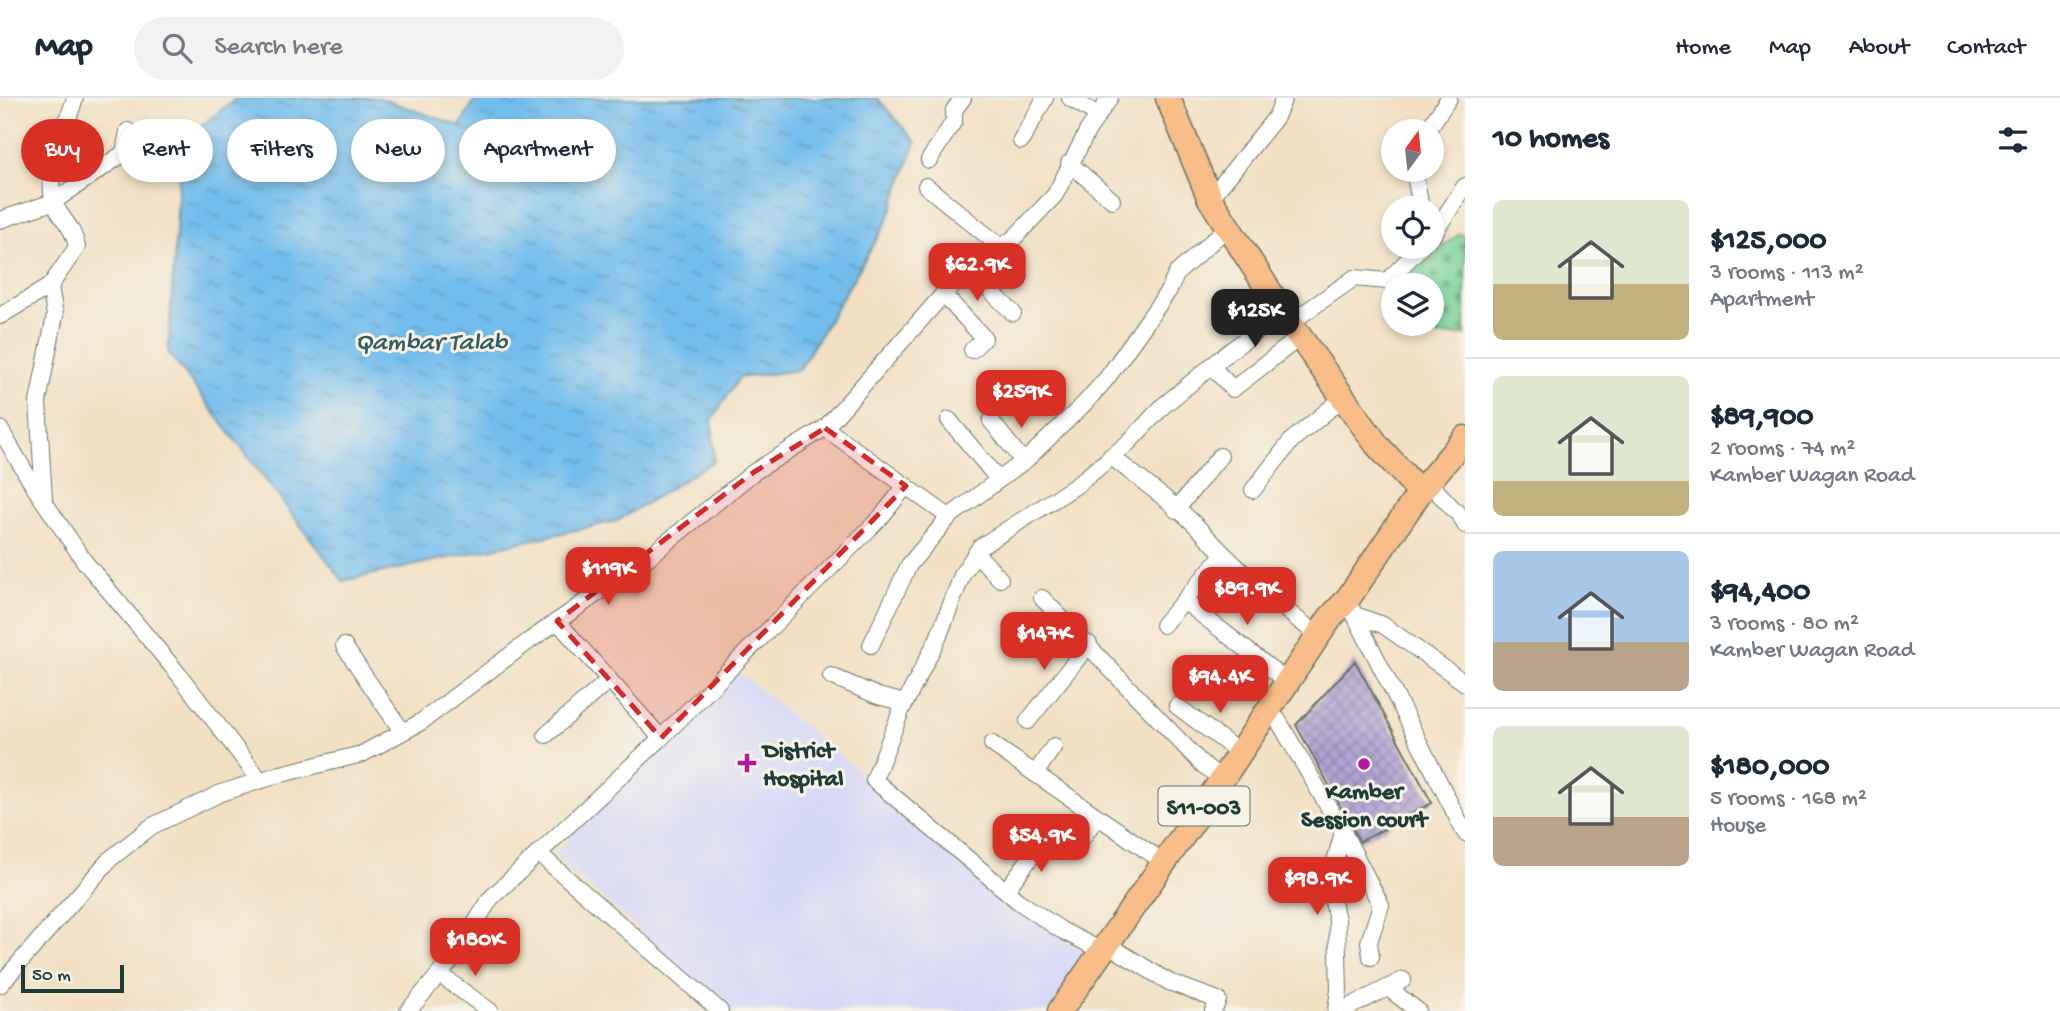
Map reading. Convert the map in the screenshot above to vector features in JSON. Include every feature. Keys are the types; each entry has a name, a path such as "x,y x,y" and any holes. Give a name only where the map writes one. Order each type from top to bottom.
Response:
{"main road":[{"path":"1174,102 1210,199 1291,324 1377,445 1424,487"},
{"name":"S11-003","path":"1060,1011 1110,951 1278,720 1352,608 1424,487 1465,438"},
{"name":"S11-003","path":"1076,1011 1165,863 1319,636 1352,608"}],"street":[{"path":"0,316 50,286 77,247 74,232 53,202 52,183 58,150 75,98"},
{"path":"929,160 954,121 954,110 963,98"},
{"path":"1021,141 1045,98"},
{"path":"1070,98 1098,115"},
{"path":"0,985 110,859 152,826 221,793 260,780 362,754 402,732 475,684 557,621 674,538 754,472 825,428 943,294 970,270 1002,248 1055,195 1069,163 1110,98"},
{"path":"1210,199 1276,117 1284,98"},
{"path":"1433,119 1441,101"},
{"path":"0,220 53,202 118,157"},
{"path":"1069,163 1112,200"},
{"path":"926,186 1002,248"},
{"path":"1444,217 1465,186"},
{"path":"871,645 909,565 949,517 1023,461 1084,404 1107,378 1169,290 1177,273 1229,226"},
{"path":"1213,1011 1218,1000 1169,982 1110,951 1061,930 1006,890 874,780 905,703 938,638 963,573 976,553 1077,485 1211,366 1291,324 1354,278 1387,281 1409,259"},
{"path":"970,270 1013,313"},
{"path":"44,502 38,402 55,315 50,286"},
{"path":"943,294 984,338 972,350"},
{"path":"1211,366 1233,389 1291,324"},
{"path":"1253,491 1292,440 1343,398"},
{"path":"949,420 998,479"},
{"path":"991,421 1023,461"},
{"path":"825,428 949,517"},
{"path":"0,429 44,502 85,562 180,676 260,780"},
{"path":"1111,456 1206,535 1222,556 1275,603 1319,636"},
{"path":"1176,510 1220,456"},
{"path":"408,1011 454,957 482,909 660,738 881,517 906,485"},
{"path":"1424,487 1465,524"},
{"path":"976,553 1000,579"},
{"path":"1163,625 1222,556"},
{"path":"1042,598 1202,764 1223,779"},
{"path":"1184,601 1288,682"},
{"path":"1352,608 1383,625 1465,682"},
{"path":"1352,608 1465,834"},
{"path":"557,621 660,738"},
{"path":"1028,722 1089,644"},
{"path":"344,646 402,732"},
{"path":"831,676 878,696 905,703"},
{"path":"546,736 610,680"},
{"path":"1177,706 1240,753"},
{"path":"1278,720 1343,832 1381,905 1369,942 1371,957"},
{"path":"992,744 1165,863"},
{"path":"1035,774 1054,746"},
{"path":"1006,890 1044,840 1052,834 1077,845 1097,817"},
{"path":"1343,832 1329,884 1337,920 1344,1007 1396,984 1418,1011"},
{"path":"538,853 720,1011"},
{"path":"439,974 490,1011"}],"highlighted area":[{"path":"825,428 906,486 661,738 557,621 754,472"}],"shaded area":[{"name":"District Hospital","path":"737,671 1062,939 1093,956 1055,1011 732,1011 553,855"}],"green space":[{"path":"1459,234 1465,235 1465,335 1444,336 1444,273 1408,273 1426,259 1444,259 1444,245"}],"water":[{"name":"Qambar Talab","path":"237,98 380,98 440,119 351,119 351,182 445,182 445,121 459,126 459,182 616,182 616,119 464,119 476,98 877,98 916,142 887,222 799,370 739,378 712,420 714,461 617,521 343,581 168,352 179,182 213,182 213,119 210,119"}],"building":[{"name":"Kamber Session court","path":"1355,661 1432,803 1360,842 1296,725"}],"place":[{"name":"District Hospital","path":"747,763"},
{"name":"Kamber Session court","path":"1364,764"}]}
